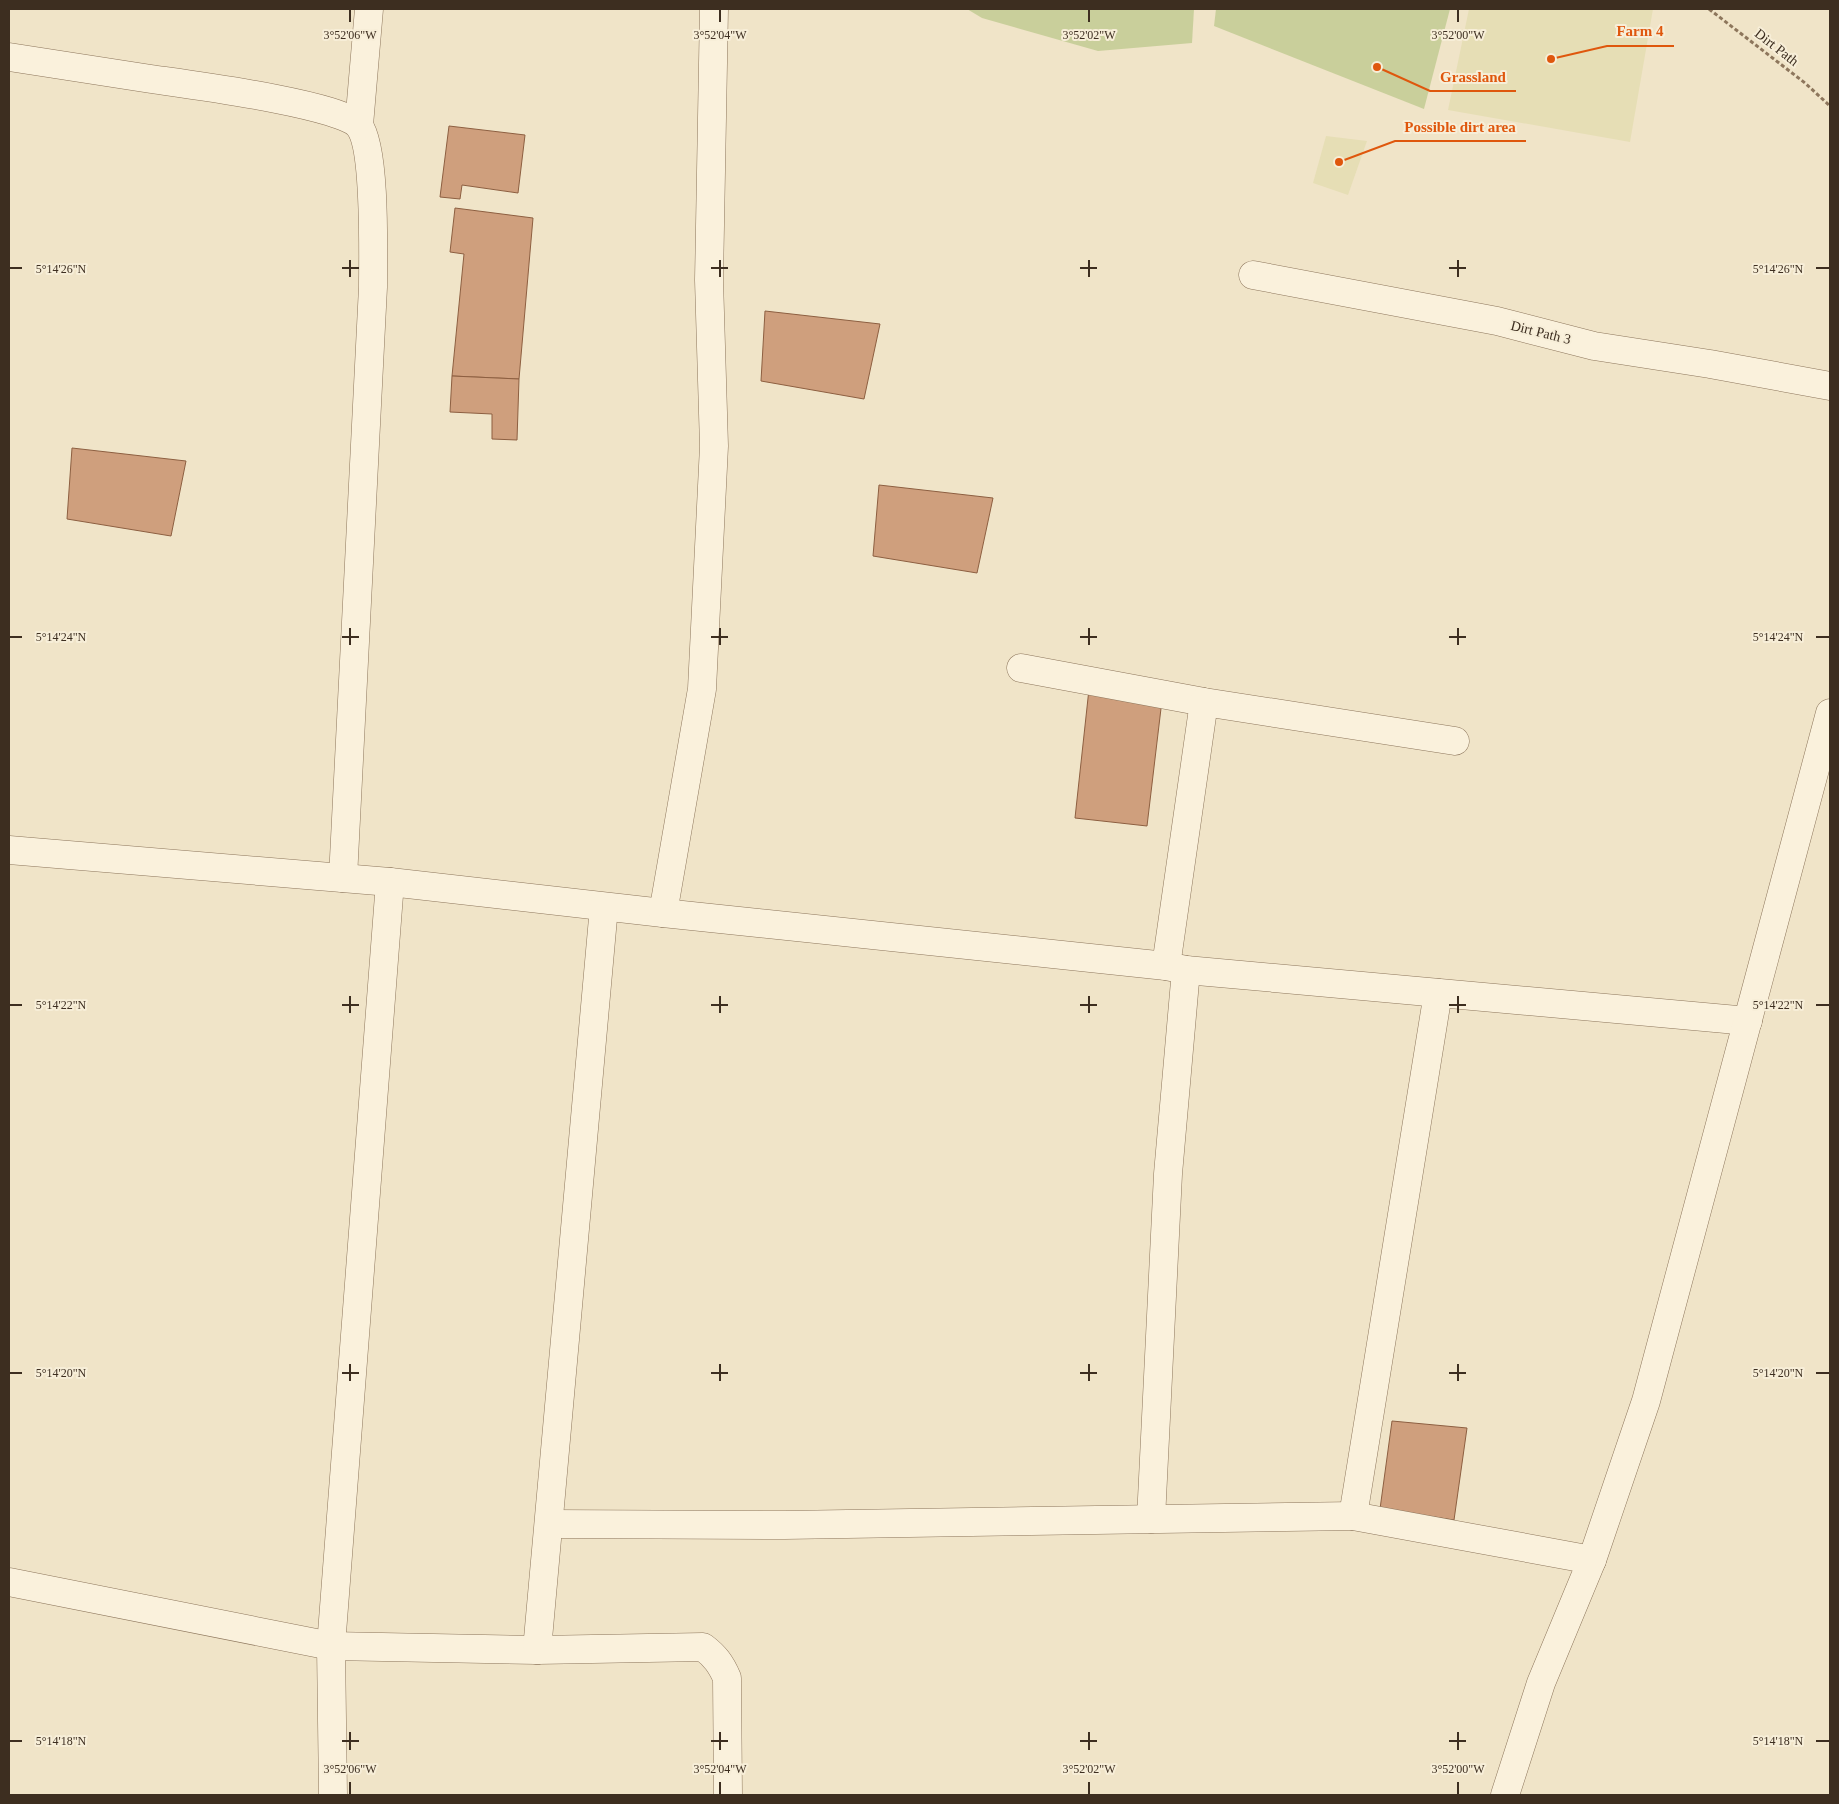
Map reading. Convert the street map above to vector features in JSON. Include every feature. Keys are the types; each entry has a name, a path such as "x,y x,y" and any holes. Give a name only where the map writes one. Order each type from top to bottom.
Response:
{"street":[{"path":"343,878 373,287 372,195 367,142 359,125 369,9"},
{"path":"663,914 702,689 714,446 709,280 714,9"},
{"path":"9,57 276,98 341,116 359,125"},
{"name":"Dirt Path 3","path":"1253,275 1496,321 1594,346 1710,364 1830,386"},
{"path":"1021,668 1204,702 1455,741"},
{"path":"1151,1519 1176,968 1204,702"},
{"path":"1505,1795 1541,1683 1592,1560 1646,1401 1830,712"},
{"path":"9,850 390,882 663,914 1176,968 1748,1021"},
{"path":"333,1795 332,1646 390,882"},
{"path":"537,1650 604,907"},
{"path":"1353,1516 1438,993"},
{"path":"549,1524 785,1525 1353,1516 1592,1560"},
{"path":"9,1582 332,1646 537,1650 703,1647 713,1654 721,1664 727,1678 728,1795"}],"path":[{"name":"Dirt Path","path":"1709,9 1805,83 1830,106"}],"shaded area":[{"path":"1469,9 1653,9 1630,142 1448,110"},
{"path":"1326,136 1367,141 1348,195 1313,183"}],"green space":[{"path":"967,9 1194,9 1192,43 1098,51 982,18"},
{"path":"1216,9 1450,9 1424,109 1214,26"}],"building":[{"path":"449,126 525,135 518,193 462,185 460,199 440,197"},
{"path":"455,208 533,218 519,379 452,376 464,254 450,252"},
{"path":"765,311 880,324 864,399 761,381"},
{"path":"452,376 519,379 517,440 492,439 492,414 450,412"},
{"path":"72,448 186,461 171,536 67,519"},
{"path":"879,485 993,498 977,573 873,556"},
{"path":"1089,689 1162,700 1147,826 1075,818"},
{"path":"1392,1421 1467,1428 1454,1520 1380,1509"}],"place":[{"name":"Farm 4","path":"1551,59"},
{"name":"Grassland","path":"1377,67"},
{"name":"Possible dirt area","path":"1339,162"}]}
